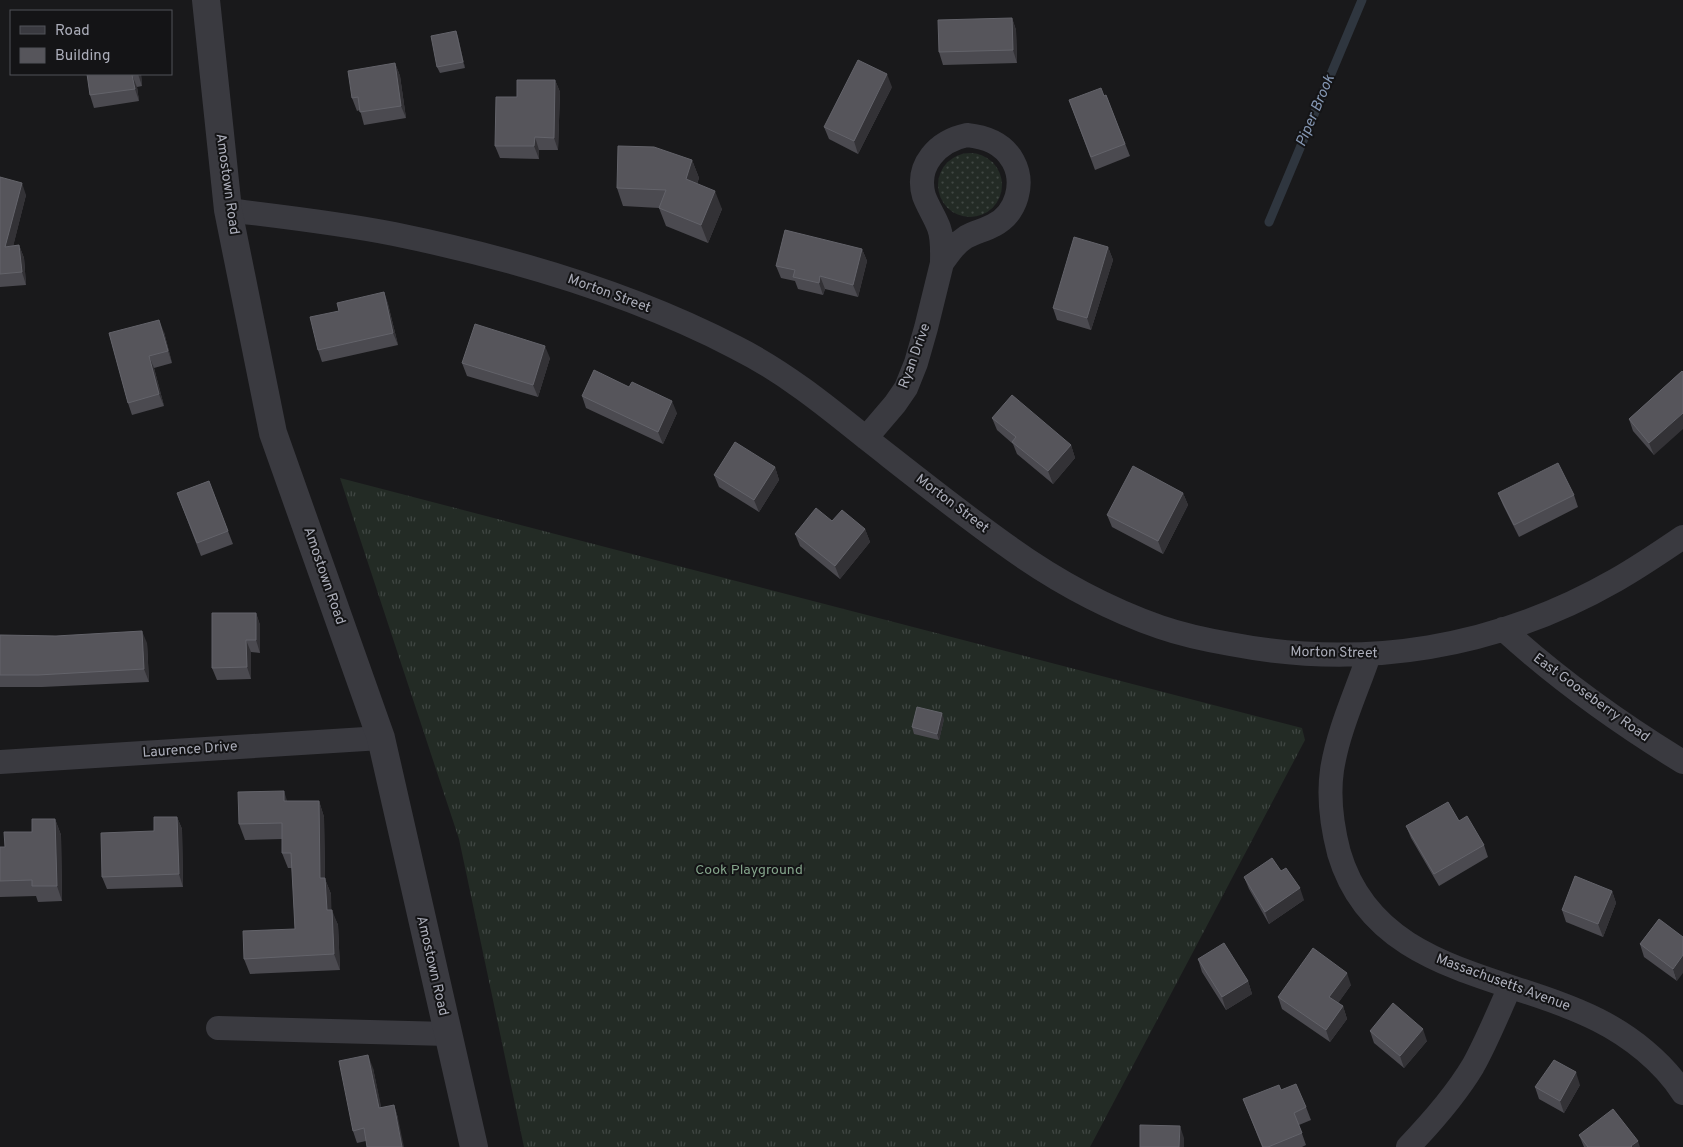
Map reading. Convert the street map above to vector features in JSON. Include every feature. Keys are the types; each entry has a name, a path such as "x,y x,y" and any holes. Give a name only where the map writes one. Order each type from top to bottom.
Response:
{"street":[{"name":"Amostown Road","path":"206,0 228,210 273,433 381,738 474,1147"},
{"name":"Ryan Drive","path":"866,438 906,388 916,363 926,328 942,262 940,229 924,194 923,176 926,167 935,152 950,140 967,136 986,138 1001,147 1013,161 1018,178 1017,196 1014,204 1003,219 966,237 953,248 942,262"},
{"name":"Morton Street","path":"228,210 403,236 536,270 630,300 706,333 767,364 810,394 1008,546 1068,584 1130,616 1188,636 1239,646 1301,654 1369,655 1440,646 1503,629 1573,602 1614,582 1683,537"},
{"name":"East Gooseberry Road","path":"1503,629 1535,658 1579,692 1625,725 1683,762"},
{"name":"Massachusetts Avenue","path":"1369,655 1336,751 1330,798 1332,822 1343,864 1350,883 1363,903 1377,920 1394,935 1413,947 1454,967 1574,1009 1624,1034 1664,1070 1683,1093"},
{"name":"Laurence Drive","path":"0,762 381,738"},
{"path":"1408,1147 1441,1111 1472,1067 1510,986"},
{"path":"218,1028 448,1034"}],"green space":[{"path":"970,153 982,155 993,162 1000,173 1002,185 1000,197 993,208 982,215 970,217 958,215 947,208 940,197 938,185 940,173 947,162 958,155"},
{"name":"Cook Playground","path":"340,478 1302,728 1305,740 1090,1147 524,1147 459,839"}],"building":[{"path":"1012,18 1013,50 939,52 938,20"},
{"path":"456,31 463,62 437,67 431,36"},
{"path":"858,60 887,74 854,141 824,127"},
{"path":"395,63 401,106 360,112 358,97 352,98 348,71"},
{"path":"87,75 132,75 135,89 90,95"},
{"path":"517,80 555,80 554,138 535,137 534,146 495,146 496,97 517,97"},
{"path":"1101,88 1104,96 1106,95 1125,144 1091,157 1069,100"},
{"path":"618,146 654,147 692,160 686,179 715,191 701,225 659,208 666,190 617,188"},
{"path":"0,177 22,183 5,247 19,245 22,272 0,274"},
{"path":"785,230 862,249 853,285 820,276 819,283 793,277 795,270 776,266"},
{"path":"1074,237 1108,247 1087,318 1053,308"},
{"path":"384,292 393,333 318,350 310,317 339,311 337,303"},
{"path":"159,320 168,351 149,356 159,394 128,403 109,333"},
{"path":"475,324 545,346 533,385 462,363"},
{"path":"594,370 629,387 632,382 672,401 658,432 582,396"},
{"path":"1682,371 1683,413 1649,443 1629,419"},
{"path":"1012,395 1071,445 1048,471 1012,442 1016,437 992,418"},
{"path":"735,442 775,467 754,500 714,475"},
{"path":"1558,463 1574,495 1514,525 1498,493"},
{"path":"1133,466 1183,493 1158,541 1107,515"},
{"path":"209,481 228,531 197,543 177,493"},
{"path":"816,508 832,521 842,510 865,529 835,566 795,534"},
{"path":"212,613 256,613 256,640 246,640 247,667 212,668"},
{"path":"142,631 144,669 38,675 0,675 0,635 56,636"},
{"path":"917,707 942,713 937,734 912,727"},
{"path":"284,791 284,801 319,801 320,878 325,878 327,910 332,910 334,954 244,959 243,931 295,929 291,853 282,853 282,823 239,824 238,792"},
{"path":"1448,802 1459,821 1467,816 1484,845 1434,874 1406,826"},
{"path":"154,817 177,817 179,874 102,877 101,833 154,831"},
{"path":"32,819 55,819 57,886 32,886 32,880 0,881 0,847 5,847 4,832 32,832"},
{"path":"1272,858 1281,871 1286,868 1300,888 1265,912 1244,877"},
{"path":"1575,876 1612,891 1598,924 1562,910"},
{"path":"1659,919 1683,937 1683,955 1673,969 1640,944"},
{"path":"1224,943 1248,981 1222,997 1198,959"},
{"path":"1313,948 1347,973 1329,997 1343,1006 1326,1030 1278,997"},
{"path":"1393,1003 1423,1029 1400,1056 1370,1031"},
{"path":"368,1055 379,1108 394,1105 402,1147 367,1147 364,1128 353,1131 339,1061"},
{"path":"1554,1060 1576,1072 1560,1101 1535,1087"},
{"path":"1296,1084 1306,1107 1294,1113 1302,1133 1268,1147 1263,1147 1243,1099 1279,1085 1281,1090"},
{"path":"1613,1109 1638,1141 1632,1147 1588,1147 1579,1135"},
{"path":"1140,1125 1180,1126 1179,1147 1140,1147"}],"waterway":[{"name":"Piper Brook","path":"1269,222 1362,0"}]}
